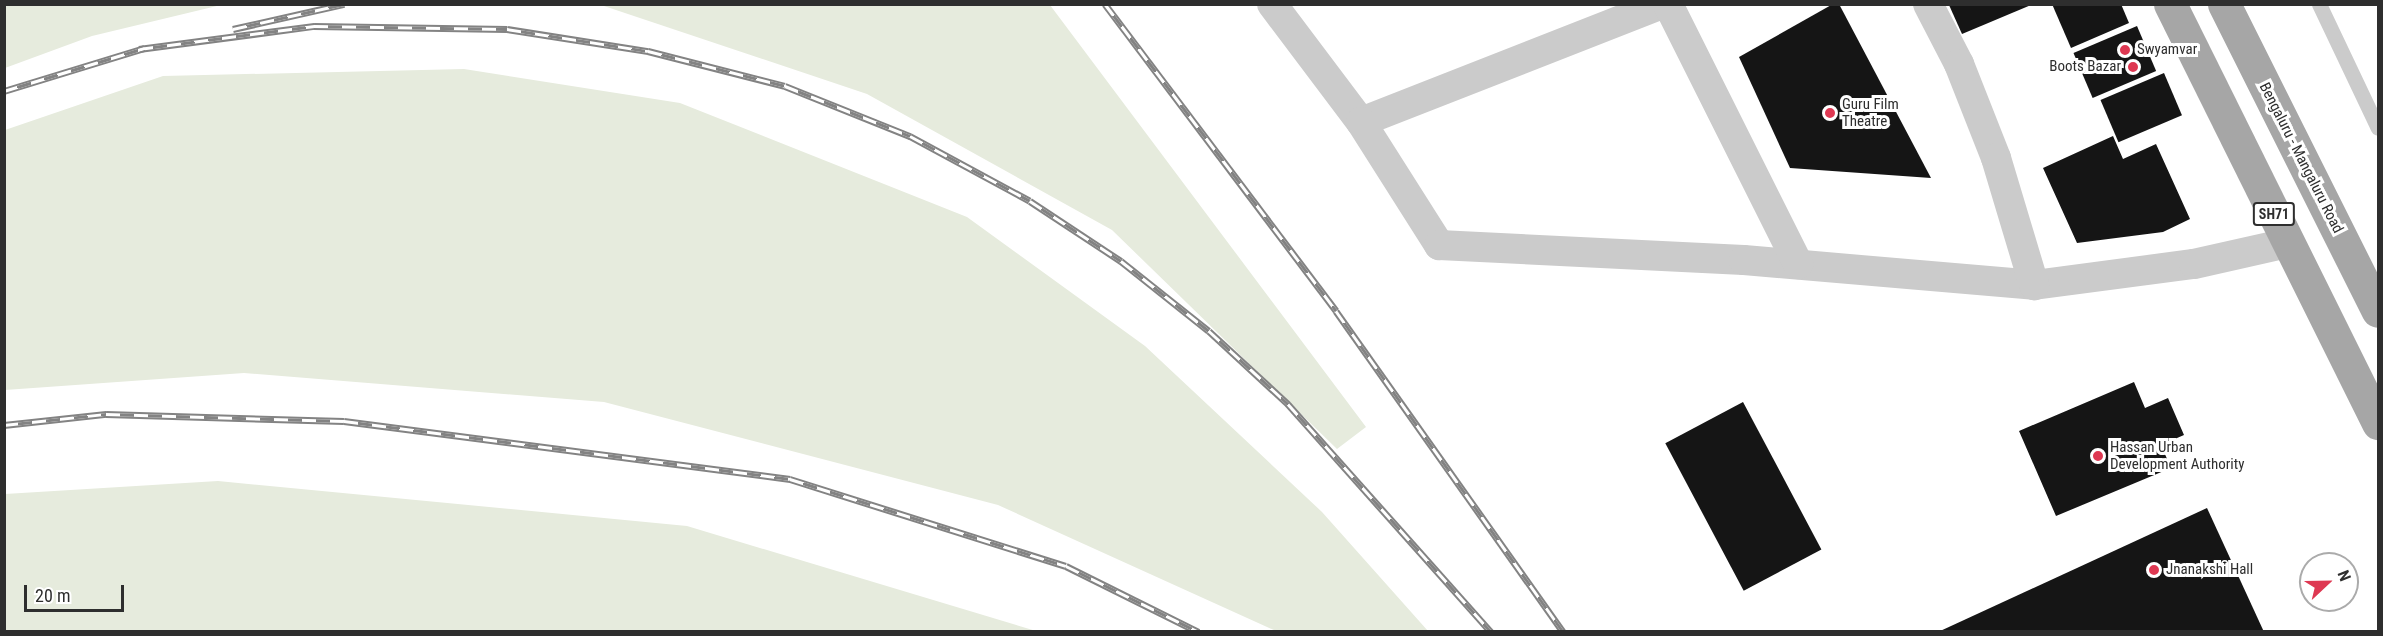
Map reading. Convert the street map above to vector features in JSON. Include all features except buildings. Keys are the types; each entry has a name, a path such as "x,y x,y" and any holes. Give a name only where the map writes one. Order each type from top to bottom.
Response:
{"main road":[{"name":"SH71","path":"2170,4 2287,243 2379,423"},
{"name":"Bengaluru - Mangaluru Road","path":"2224,4 2379,311"}],"street":[{"path":"1272,4 1360,122 1439,245 1798,264 2034,285 2194,264 2287,243"},
{"path":"1360,122 1662,4"},
{"path":"1668,4 1798,264"},
{"path":"1928,4 1959,64 1996,158 2034,285"}],"lane":[{"path":"2319,4 2379,128"}],"shaded area":[{"path":"5,4 221,5 92,36 5,68"},
{"path":"601,5 1050,5 1366,427 1337,449 1112,230 867,94"},
{"path":"464,69 680,103 967,217 1145,346 1322,512 1428,631 1276,631 998,505 604,402 244,373 5,390 5,130 163,76"},
{"path":"218,481 687,526 1036,631 5,631 5,494"}],"railway":[{"path":"233,29 344,4"},
{"path":"1105,4 1336,311 1563,632"},
{"path":"139,49 314,26 507,29 648,51 785,86 910,136 1030,201 1121,261 1209,331 1288,404 1491,632"},
{"path":"4,91 145,48"},
{"path":"4,425 106,414 344,421 790,479 1066,566 1199,632"}],"place":[{"name":"Swyamvar","path":"2125,50"},
{"name":"Boots Bazar","path":"2133,67"},
{"name":"Guru Film Theatre","path":"1830,113"},
{"name":"Hassan Urban Development Authority","path":"2098,456"},
{"name":"Jnanakshi Hall","path":"2154,570"}]}
